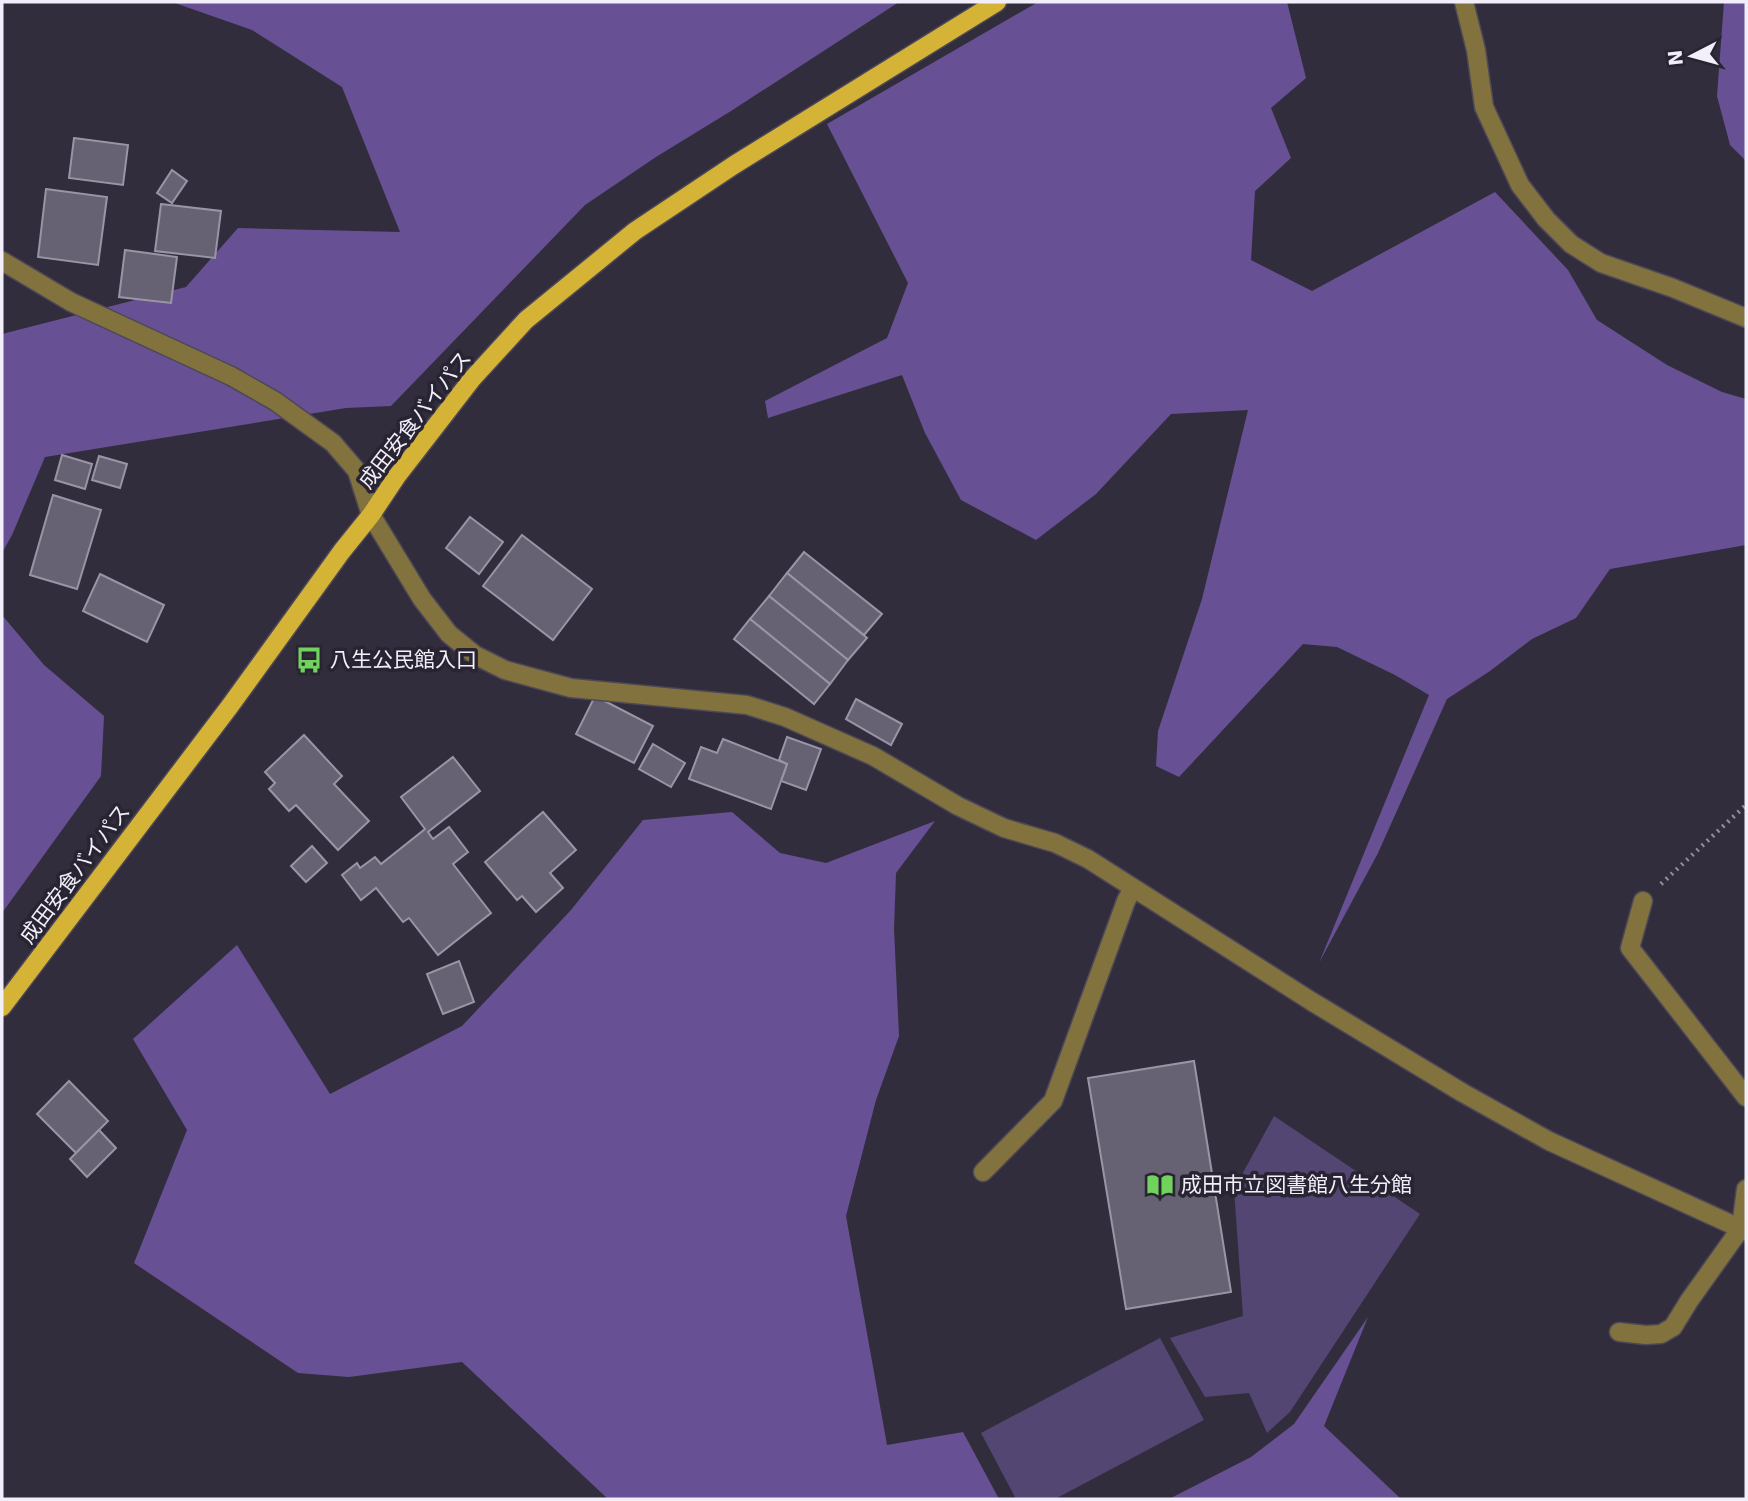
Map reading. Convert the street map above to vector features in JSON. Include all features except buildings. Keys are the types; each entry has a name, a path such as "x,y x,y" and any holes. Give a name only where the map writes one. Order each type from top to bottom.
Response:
{"main road":[{"name":"成田安食バイパス","path":"2,1007 121,852 342,551 372,515 397,476 472,379 526,320 635,231 734,165 997,2"}],"street":[{"path":"1464,2 1476,50 1485,107 1520,185 1546,219 1571,244 1601,263 1673,288 1746,318"},
{"path":"2,261 71,302 232,376 275,401 333,443 357,471 372,515 422,599 450,634 475,655 505,670 571,688 747,705 785,717 873,756 958,806 1004,828 1055,843 1088,859 1311,1001 1463,1093 1560,1146 1744,1230"},
{"path":"983,1172 1053,1101 1133,888"},
{"path":"1643,901 1630,948 1746,1097"},
{"path":"1619,1332 1653,1335 1661,1334 1673,1326 1744,1230 1746,1189"}],"path":[{"path":"1643,901 1746,805"}],"shaded area":[{"path":"172,2 899,2 585,205 391,406 346,408 45,457 2,553 2,334 186,287 238,228 400,232 342,87 252,30"},
{"path":"1038,2 1287,2 1306,78 1271,108 1291,158 1255,191 1251,260 1312,291 1495,192 1568,270 1597,320 1667,365 1722,392 1746,399 1746,545 1610,569 1576,618 1532,639 1447,699 1378,853 1319,963 1429,695 1337,647 1303,644 1179,777 1156,766 1158,731 1202,599 1248,410 1171,414 1096,494 1036,540 961,500 925,433 902,375 768,418 765,401 887,338 908,283 827,124"},
{"path":"1724,2 1746,2 1746,161 1730,145 1717,96"},
{"path":"2,615 44,665 104,716 101,776 2,913"},
{"path":"732,812 780,853 826,863 935,821 896,873 894,929 899,1036 876,1100 846,1216 887,1445 963,1432 999,1499 608,1499 462,1362 349,1377 298,1373 134,1263 187,1130 133,1039 237,945 330,1094 462,1026 571,910 643,820"},
{"path":"1274,1116 1420,1214 1290,1412 1267,1433 1249,1393 1205,1397 1170,1338 1243,1316 1234,1189"},
{"path":"1368,1317 1324,1426 1401,1499 1169,1499 1251,1457 1294,1424"},
{"path":"1160,1338 1204,1420 1055,1499 1016,1499 981,1433"}],"place":[{"name":"八生公民館入口","path":"309,660"},
{"name":"成田市立図書館八生分館","path":"1160,1185"}]}
